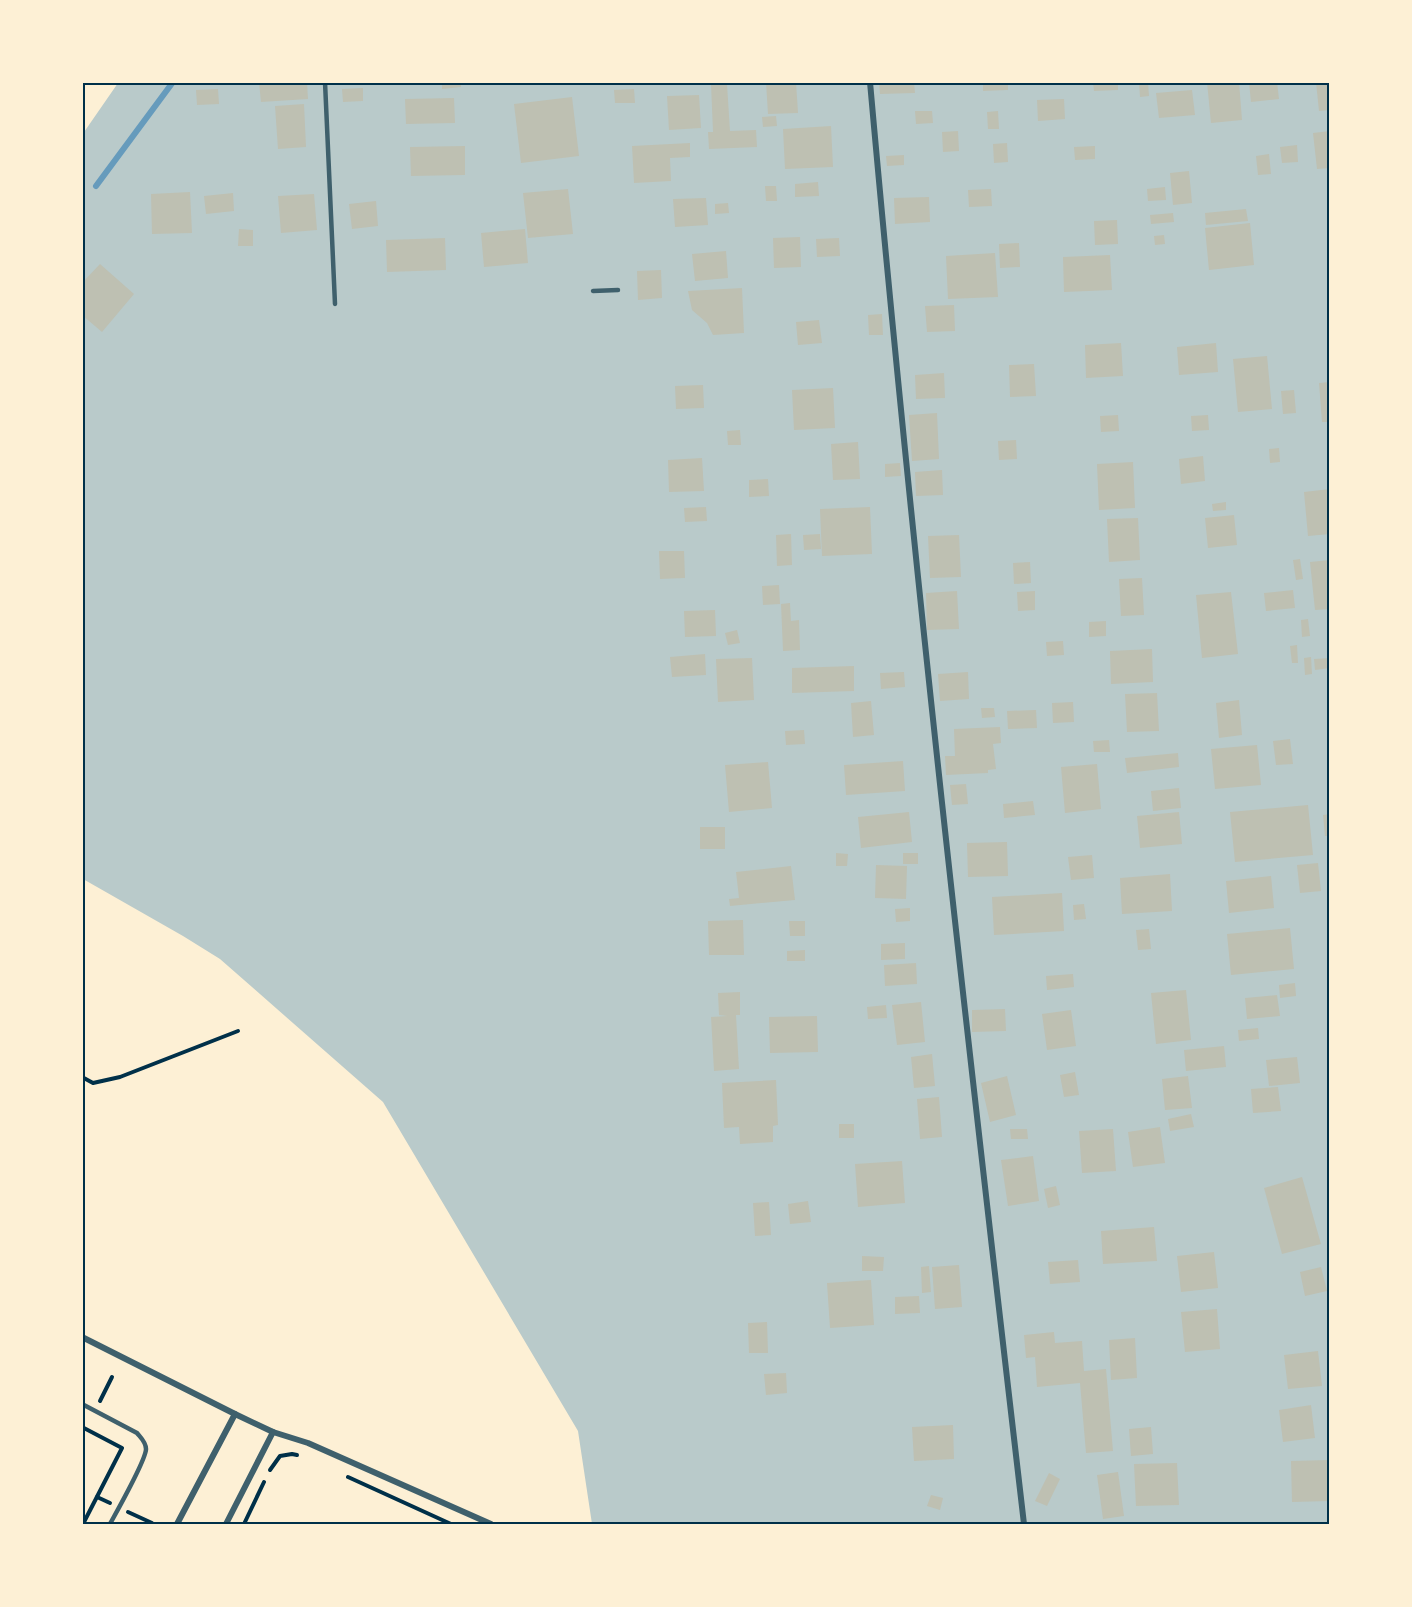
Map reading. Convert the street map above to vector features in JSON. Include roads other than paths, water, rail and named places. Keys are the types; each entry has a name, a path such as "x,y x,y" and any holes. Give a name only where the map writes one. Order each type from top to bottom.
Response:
{"street":[{"path":"870,82 894,348 1024,1524"},
{"path":"82,1337 273,1432 308,1443 491,1524"},
{"path":"177,1524 235,1414"},
{"path":"226,1524 273,1432"}],"lane":[{"path":"325,82 335,304"},
{"path":"593,291 618,290"},
{"path":"82,1404 137,1432 146,1447 144,1459 110,1524"}],"waterway":[{"path":"96,186 173,82"}]}
